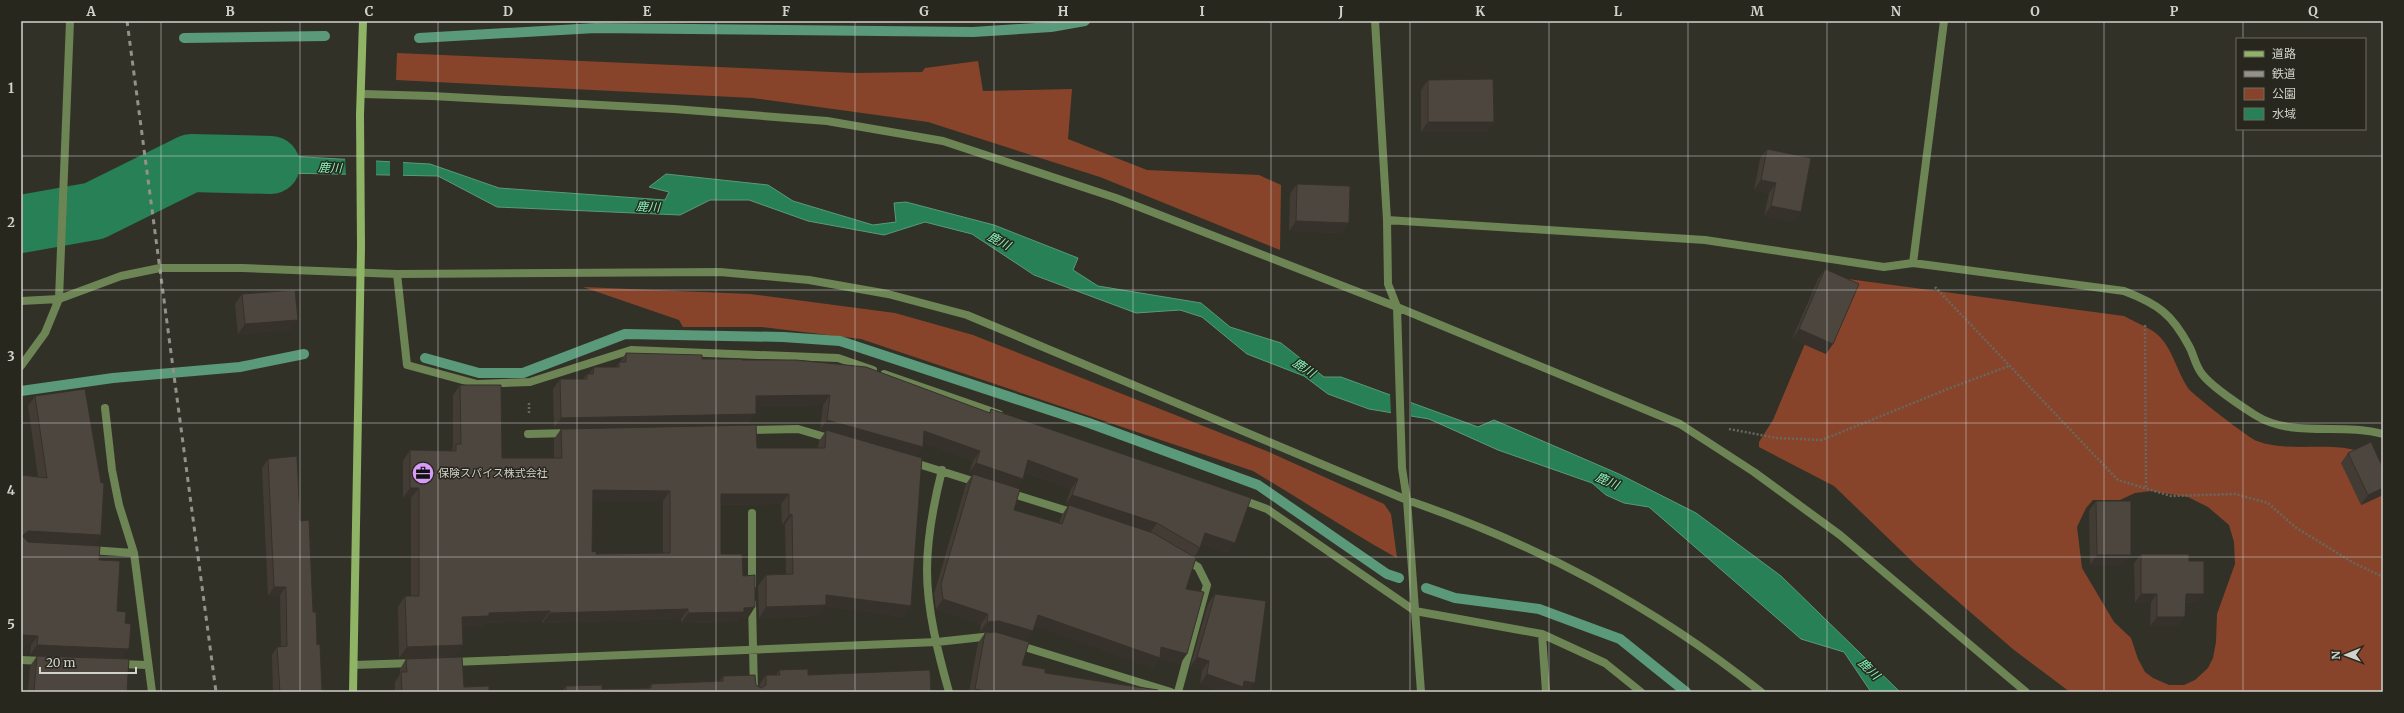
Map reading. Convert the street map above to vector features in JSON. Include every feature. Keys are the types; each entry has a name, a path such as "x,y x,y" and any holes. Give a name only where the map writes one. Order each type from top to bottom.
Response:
{"street":[{"path":"21,366 45,333 59,299 70,21"},
{"path":"353,692 361,247 360,115 362,94 363,21"},
{"path":"1375,21 1387,220 1388,284 1397,307 1402,468 1407,500 1421,692"},
{"path":"1913,263 1944,21"},
{"path":"362,94 432,96 689,110 827,122 943,142 1116,198 1397,307 1680,424 1754,472 1840,535 2026,692"},
{"path":"1387,220 1705,240 1884,267 1913,263 2124,291 2145,299 2168,314 2187,343 2202,374 2256,415 2286,427 2362,430 2383,434"},
{"path":"21,301 59,299 122,276 160,268 360,271 397,274 720,272 809,280 888,294 967,315 1407,500 1465,520 1580,571 1639,606 1724,663 1760,692"},
{"path":"397,274 407,365 477,384 530,382 631,350 823,356 838,358 1011,419"},
{"path":"105,408 112,470 119,505 134,553 152,692"},
{"path":"734,430 798,429 843,442"},
{"path":"528,434 575,433"},
{"path":"904,459 986,485"},
{"path":"942,470 934,504 927,569 929,602 949,692"},
{"path":"1001,490 1082,516"},
{"path":"1229,495 1266,509 1415,611 1542,634 1605,663 1641,692"},
{"path":"752,513 752,651 754,692"},
{"path":"81,550 134,553"},
{"path":"1178,692 1207,585 1198,567 1179,556"},
{"path":"1542,634 1546,692"},
{"path":"445,662 752,651 937,642 990,636 998,638"},
{"path":"1013,643 1171,692"},
{"path":"21,660 53,661"},
{"path":"108,663 148,665"},
{"path":"354,665 421,663"}],"path":[{"path":"1913,263 2118,480 2171,496 2235,494 2268,504 2295,527 2352,562 2383,577"},
{"path":"2145,299 2146,488"},
{"path":"1723,429 1777,438 1822,440 1950,388 2009,366"},
{"path":"528,434 530,382"}],"green space":[{"path":"397,53 855,73 922,72 925,68 978,61 983,91 1072,89 1068,139 1147,170 1259,175 1281,185 1280,250 1100,177 928,122 753,98 396,80"},
{"path":"1833,277 2124,316 2157,334 2168,348 2188,388 2233,425 2257,441 2288,447 2338,447 2369,455 2383,464 2383,692 2070,692 2014,650 1917,566 1834,486 1759,447 1759,442 1773,420","holes":["2151,491 2188,497 2208,507 2229,525 2234,542 2235,564 2217,614 2216,642 2213,658 2208,668 2195,680 2184,685 2169,685 2153,678 2145,672 2138,659 2131,638 2114,622 2082,568 2077,527 2086,508 2093,500 2120,500 2135,493"]},
{"path":"583,287 750,294 895,313 973,335 1269,452 1384,504 1391,514 1397,558 1253,471 861,339 762,327 683,327 679,320"}],"water":[{"path":"232,153 430,164 499,188 665,200 669,192 649,187 666,174 768,185 793,201 873,225 896,222 894,203 906,202 994,225 1078,258 1073,270 1098,286 1201,303 1230,327 1281,343 1324,377 1341,377 1478,427 1494,420 1619,474 1696,513 1781,576 1900,692 1871,692 1844,652 1801,639 1649,507 1624,503 1606,495 1592,483 1498,450 1429,419 1369,409 1328,394 1304,376 1247,354 1202,317 1180,310 1136,313 1034,275 972,234 925,222 884,235 808,221 749,200 710,200 680,215 497,207 438,176 229,172 191,163"}],"pier":[{"path":"345,157 376,159 376,177 346,176"},
{"path":"390,160 403,161 403,177 390,177"},
{"path":"1390,393 1411,401 1411,418 1391,414"}],"building":[{"path":"1493,79 1494,122 1428,122 1428,80"},
{"path":"1767,149 1811,158 1801,212 1771,206 1776,183 1761,180"},
{"path":"1297,184 1350,186 1349,223 1296,221"},
{"path":"1825,269 1859,284 1833,344 1799,329"},
{"path":"295,290 298,320 245,324 242,294"},
{"path":"626,353 702,355 702,359 796,360 866,367 990,413 991,409 1251,498 1235,543 1205,533 1200,548 1157,523 1072,495 1078,479 1028,460 1023,479 976,463 980,451 924,431 923,447 827,420 830,395 756,396 756,414 561,418 560,379 587,379 587,374 593,374 594,367 619,367 619,362 626,362"},
{"path":"460,385 501,385 502,458 562,458 561,429 756,425 757,448 825,448 826,430 922,458 911,606 826,595 826,605 766,607 766,575 793,574 792,514 789,515 789,494 721,494 721,554 742,554 743,576 755,575 755,607 744,608 744,612 688,613 688,609 550,613 550,611 489,613 489,616 462,617 463,645 407,647 405,596 419,596 419,488 410,488 410,450 456,451 456,444 461,444","holes":["593,490 670,491 670,553 596,554 596,551 592,552"]},
{"path":"85,389 101,483 104,483 101,535 28,531 22,536 28,542 100,546 99,560 120,561 117,611 126,612 125,623 131,624 129,649 37,645 38,636 21,635 21,475 47,478 35,396"},
{"path":"2371,442 2383,468 2383,488 2368,495 2348,453"},
{"path":"297,456 300,521 309,520 313,612 316,612 317,645 320,644 322,692 280,692 277,647 287,646 286,587 274,587 268,459"},
{"path":"973,474 1020,489 1014,510 1062,524 1069,505 1153,533 1196,558 1186,589 1204,592 1187,654 1161,647 1160,658 1038,615 1033,631 999,621 987,622 988,614 943,599 941,584"},
{"path":"2096,501 2131,501 2131,555 2097,555"},
{"path":"2141,554 2189,554 2189,561 2204,561 2204,594 2186,594 2185,617 2157,617 2157,594 2141,594"},
{"path":"1215,594 1266,601 1255,683 1244,681 1243,687 1207,674 1209,661 1197,657"},
{"path":"996,632 1029,642 1022,665 1045,669 1045,673 1158,690 1158,692 990,692 975,689 985,633"},
{"path":"37,656 129,659 127,692 34,692"},
{"path":"462,657 464,687 489,686 489,692 402,692 401,672 407,672 406,659"},
{"path":"808,669 808,675 930,670 931,692 563,692 566,691 566,686 602,685 602,689 651,688 651,684 723,681 723,676 755,675 756,685 761,688 766,685 766,675 780,675 779,670"}],"waterway":[{"path":"419,38 596,28 973,32 1051,27 1085,21"},
{"path":"184,38 325,36"},
{"name":"鹿川","path":"21,224 94,211 191,163 271,165"},
{"path":"425,358 479,373 523,373 625,334 783,337 840,341 1089,423 1258,485 1387,574 1399,578"},
{"path":"21,391 113,378 240,367 304,354"},
{"path":"1426,588 1455,598 1539,609 1620,639 1686,692"}],"railway":[{"path":"127,21 216,692"}],"place":[{"name":"保険スパイス株式会社","path":"423,473"}]}
